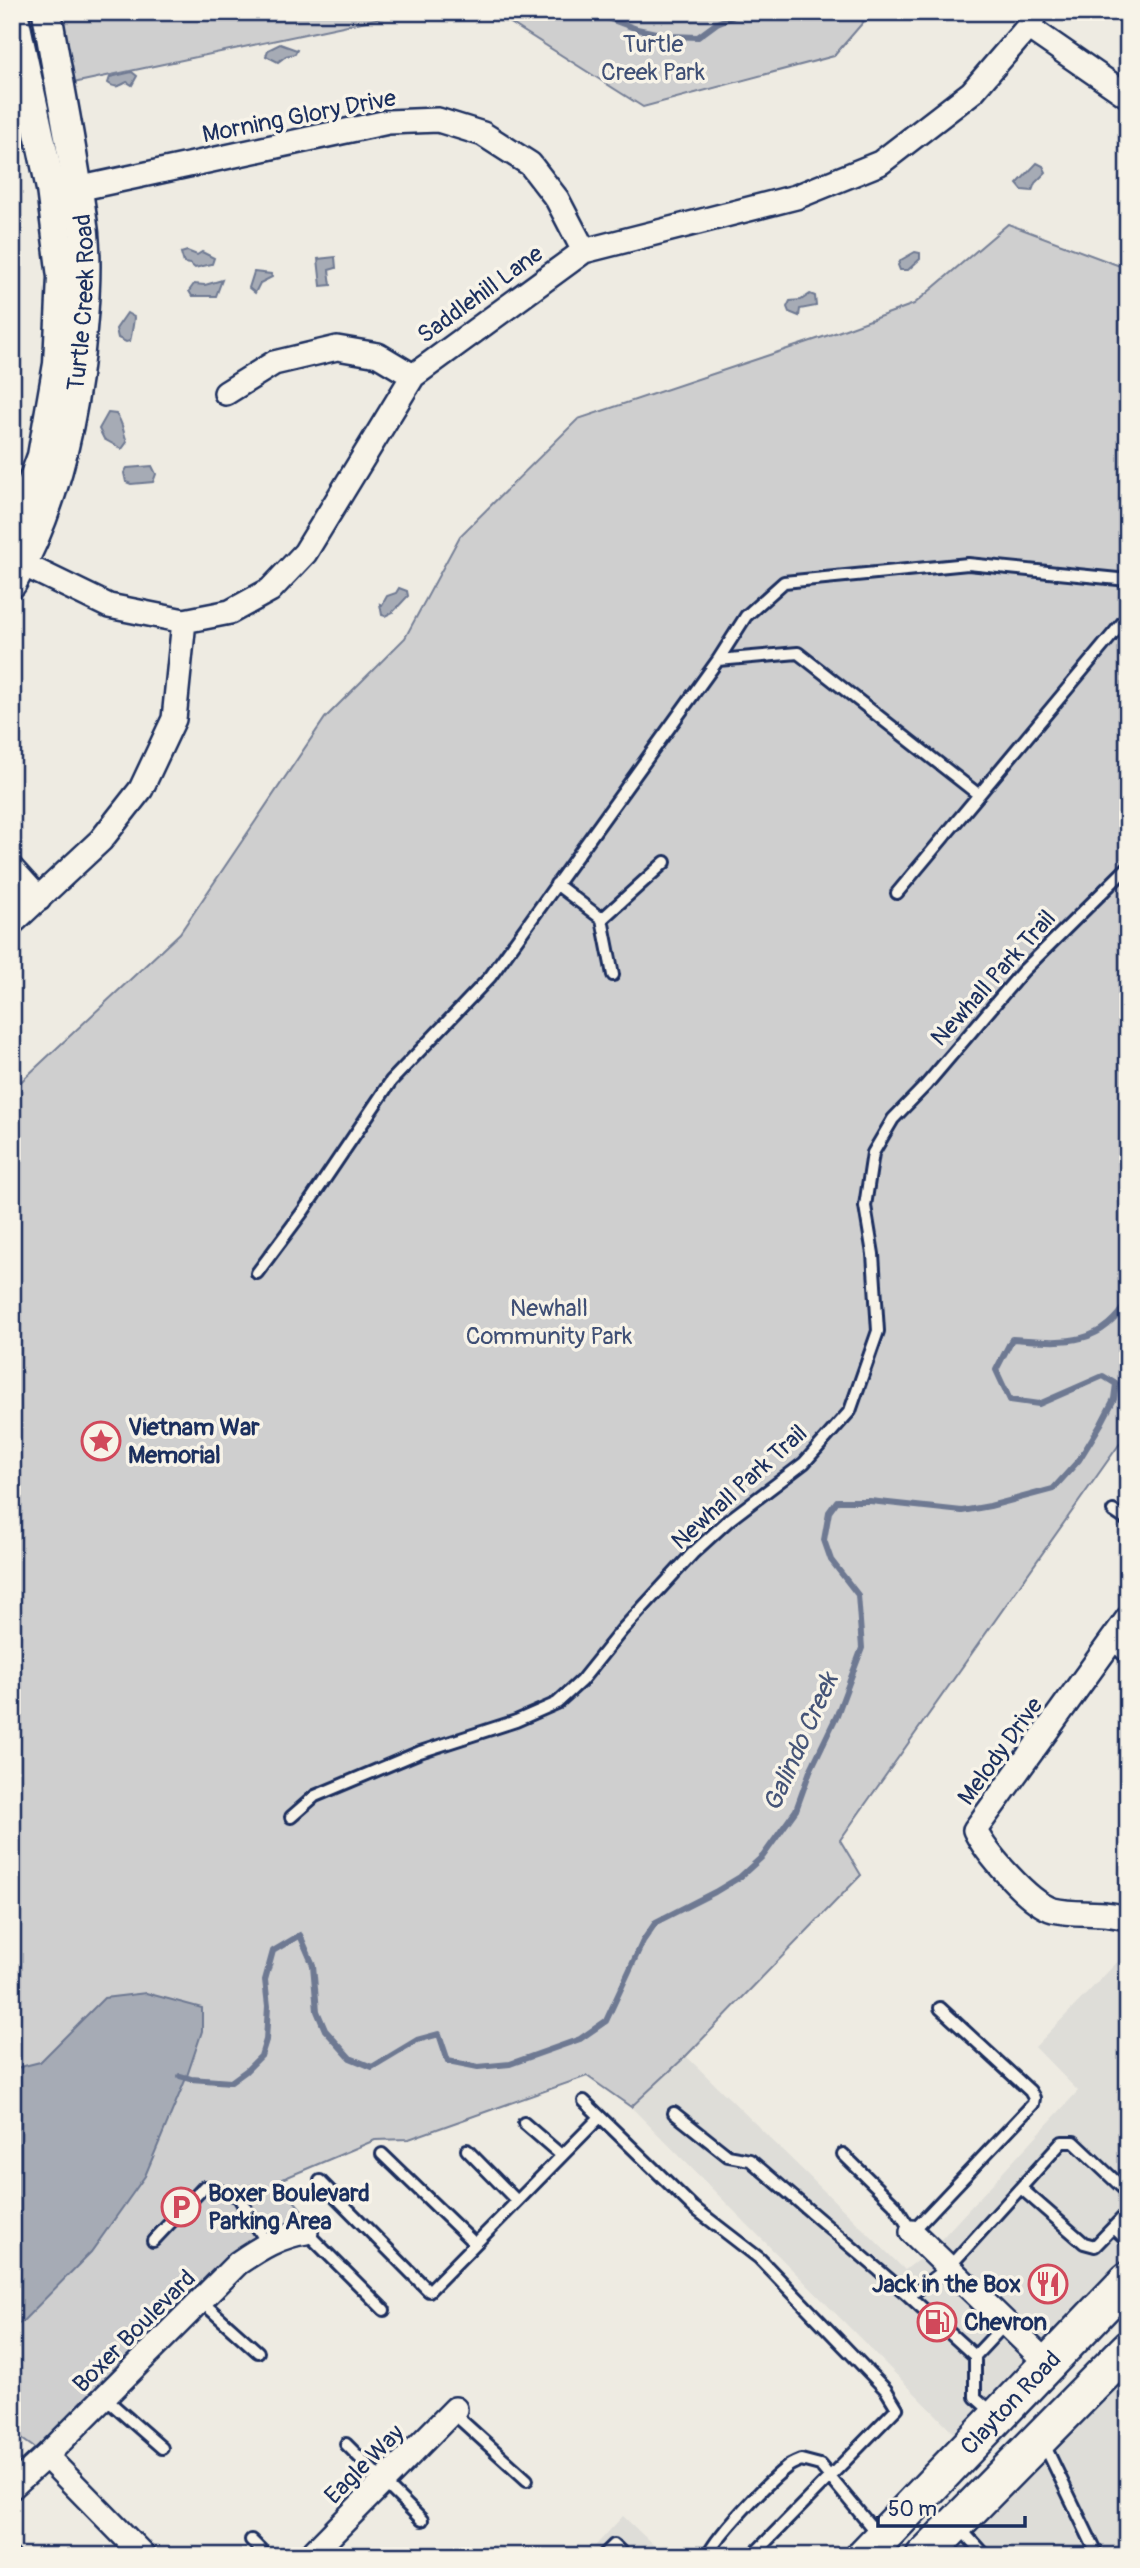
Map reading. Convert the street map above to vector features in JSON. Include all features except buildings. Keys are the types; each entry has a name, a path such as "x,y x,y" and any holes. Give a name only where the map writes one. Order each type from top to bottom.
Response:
{"main road":[{"name":"Clayton Road","path":"879,2550 997,2417 1128,2280"},
{"name":"Clayton Road","path":"924,2556 1128,2349"}],"street":[{"name":"Turtle Creek Road","path":"13,12 63,188 84,235 85,299 79,370 69,435 48,503 16,569"},
{"name":"Turtle Creek Road","path":"12,538 42,456 58,364 63,188 47,12"},
{"path":"1032,20 1128,96"},
{"name":"Saddlehill Lane","path":"16,569 109,606 184,621 230,612 270,590 306,553 413,376 584,251 796,197 880,163 972,92 1032,20"},
{"name":"Morning Glory Drive","path":"63,188 105,183 388,122 438,120 483,134 530,164 556,199 584,251"},
{"path":"226,393 274,363 337,348 378,355 413,376"},
{"path":"12,923 101,840 141,789 174,719 184,621"},
{"path":"12,869 38,899"},
{"name":"Melody Drive","path":"1127,1918 1052,1910 1031,1897 981,1843 975,1830 1128,1618"},
{"name":"Boxer Boulevard","path":"12,2487 105,2398 238,2263 267,2243 287,2235 306,2232"},
{"path":"912,2232 1048,2364"},
{"name":"Eagle Way","path":"310,2556 454,2410"},
{"path":"46,2456 144,2556"}],"lane":[{"path":"257,1273 304,1210 391,1081 490,977 718,660 746,616 784,582 968,564 1128,580"},
{"path":"897,893 1128,616"},
{"path":"718,660 798,653 979,795"},
{"path":"602,919 665,862"},
{"name":"Newhall Park Trail","path":"291,1817 315,1796 420,1752 516,1721 557,1703 581,1681 622,1630 693,1553 729,1520 804,1463 850,1411 878,1331 873,1254 865,1206 873,1153 893,1119 926,1085 1023,971 1128,867"},
{"path":"556,884 602,919 612,975"},
{"path":"1113,1511 1128,1521"},
{"path":"1110,1642 1128,1660"},
{"path":"843,2154 894,2204 912,2232 1033,2104 1034,2098 1030,2091 940,2008"},
{"path":"584,2101 693,2207 759,2258 886,2390 897,2408 752,2556"},
{"path":"674,2113 729,2156 750,2160 975,2356"},
{"path":"320,2181 429,2291 600,2117"},
{"path":"524,2123 561,2155"},
{"path":"909,2296 949,2267 1062,2142 1074,2142 1128,2193"},
{"path":"467,2150 516,2200"},
{"path":"382,2154 474,2243"},
{"path":"153,2241 204,2186 238,2196 267,2243"},
{"path":"1022,2189 1084,2243 1096,2246 1128,2212"},
{"path":"1114,2228 1128,2241"},
{"path":"306,2232 384,2310"},
{"path":"201,2301 258,2352"},
{"path":"997,2417 975,2397 975,2356 1006,2323"},
{"path":"105,2398 162,2448"},
{"path":"454,2410 527,2480"},
{"path":"1041,2437 1098,2556"},
{"path":"346,2444 422,2520"},
{"path":"708,2556 711,2547 786,2467 801,2460 820,2465 879,2550"},
{"path":"956,2523 985,2556"},
{"path":"251,2540 267,2556"},
{"path":"603,2556 614,2545 625,2556"}],"shaded area":[{"path":"280,44 297,50 295,54 278,62 266,56 268,50"},
{"path":"132,72 137,76 132,85 127,82 120,86 108,83 110,77"},
{"path":"1037,163 1043,166 1046,172 1035,183 1032,191 1022,190 1017,184"},
{"path":"187,251 197,255 202,252 214,258 212,264 195,268 184,263 181,253"},
{"path":"915,252 920,253 920,259 908,270 900,270 898,265 901,260"},
{"path":"335,257 336,268 329,270 331,285 321,286 318,259"},
{"path":"254,272 271,274 272,277 260,283 255,293 249,288"},
{"path":"222,280 216,296 192,296 189,291 194,284 205,285"},
{"path":"810,294 815,296 816,306 800,309 799,316 789,312 787,307 790,301 801,300"},
{"path":"127,313 134,317 130,341 126,342 118,338 116,329"},
{"path":"108,413 116,414 122,424 127,442 122,449 104,439 99,429"},
{"path":"152,466 156,474 153,482 126,482 124,473 127,468"},
{"path":"399,588 407,591 408,596 393,612 382,615 380,604"},
{"path":"1128,1951 1128,2280 968,2447 631,2107 686,2056 905,2270 931,2250 1078,2091 1035,2047"},
{"path":"146,1993 202,2008 202,2031 187,2076 145,2176 91,2252 23,2321 12,2328 12,2069 40,2062 104,1998"},
{"path":"1128,2349 1128,2556 924,2556"},
{"path":"623,2516 665,2556 586,2556"}],"green space":[{"path":"47,12 409,12 59,86"},
{"name":"Turtle Creek Park","path":"444,12 872,12 834,56 643,107 509,22"},
{"name":"Newhall Community Park","path":"1008,224 1128,269 1128,1432 840,1840 861,1875 686,2056 631,2107 587,2076 409,2139 375,2140 278,2181 318,2230 287,2235 267,2243 46,2456 12,2432 12,1090 180,933 325,718 405,638 460,536 578,419 914,304"}],"waterway":[{"path":"591,12 637,29 670,36 698,37 717,23 744,12"},
{"name":"Galindo Creek","path":"180,2076 231,2082 261,2056 266,2040 268,2006 265,1980 273,1951 300,1935 313,1965 317,2011 325,2030 350,2058 372,2067 417,2040 439,2034 448,2061 478,2067 510,2064 580,2039 606,2021 643,1941 656,1922 740,1877 763,1856 796,1810 810,1771 837,1715 862,1648 858,1595 831,1560 824,1540 829,1512 837,1501 870,1501 962,1511 1053,1489 1079,1460 1101,1424 1114,1399 1116,1384 1103,1376 1039,1404 1010,1400 996,1370 1012,1339 1062,1341 1092,1335 1117,1316 1128,1300"}],"place":[{"name":"Vietnam War Memorial","path":"101,1441"},
{"name":"Boxer Boulevard Parking Area","path":"181,2207"},
{"name":"Jack in the Box","path":"1048,2284"},
{"name":"Chevron","path":"937,2322"}]}
